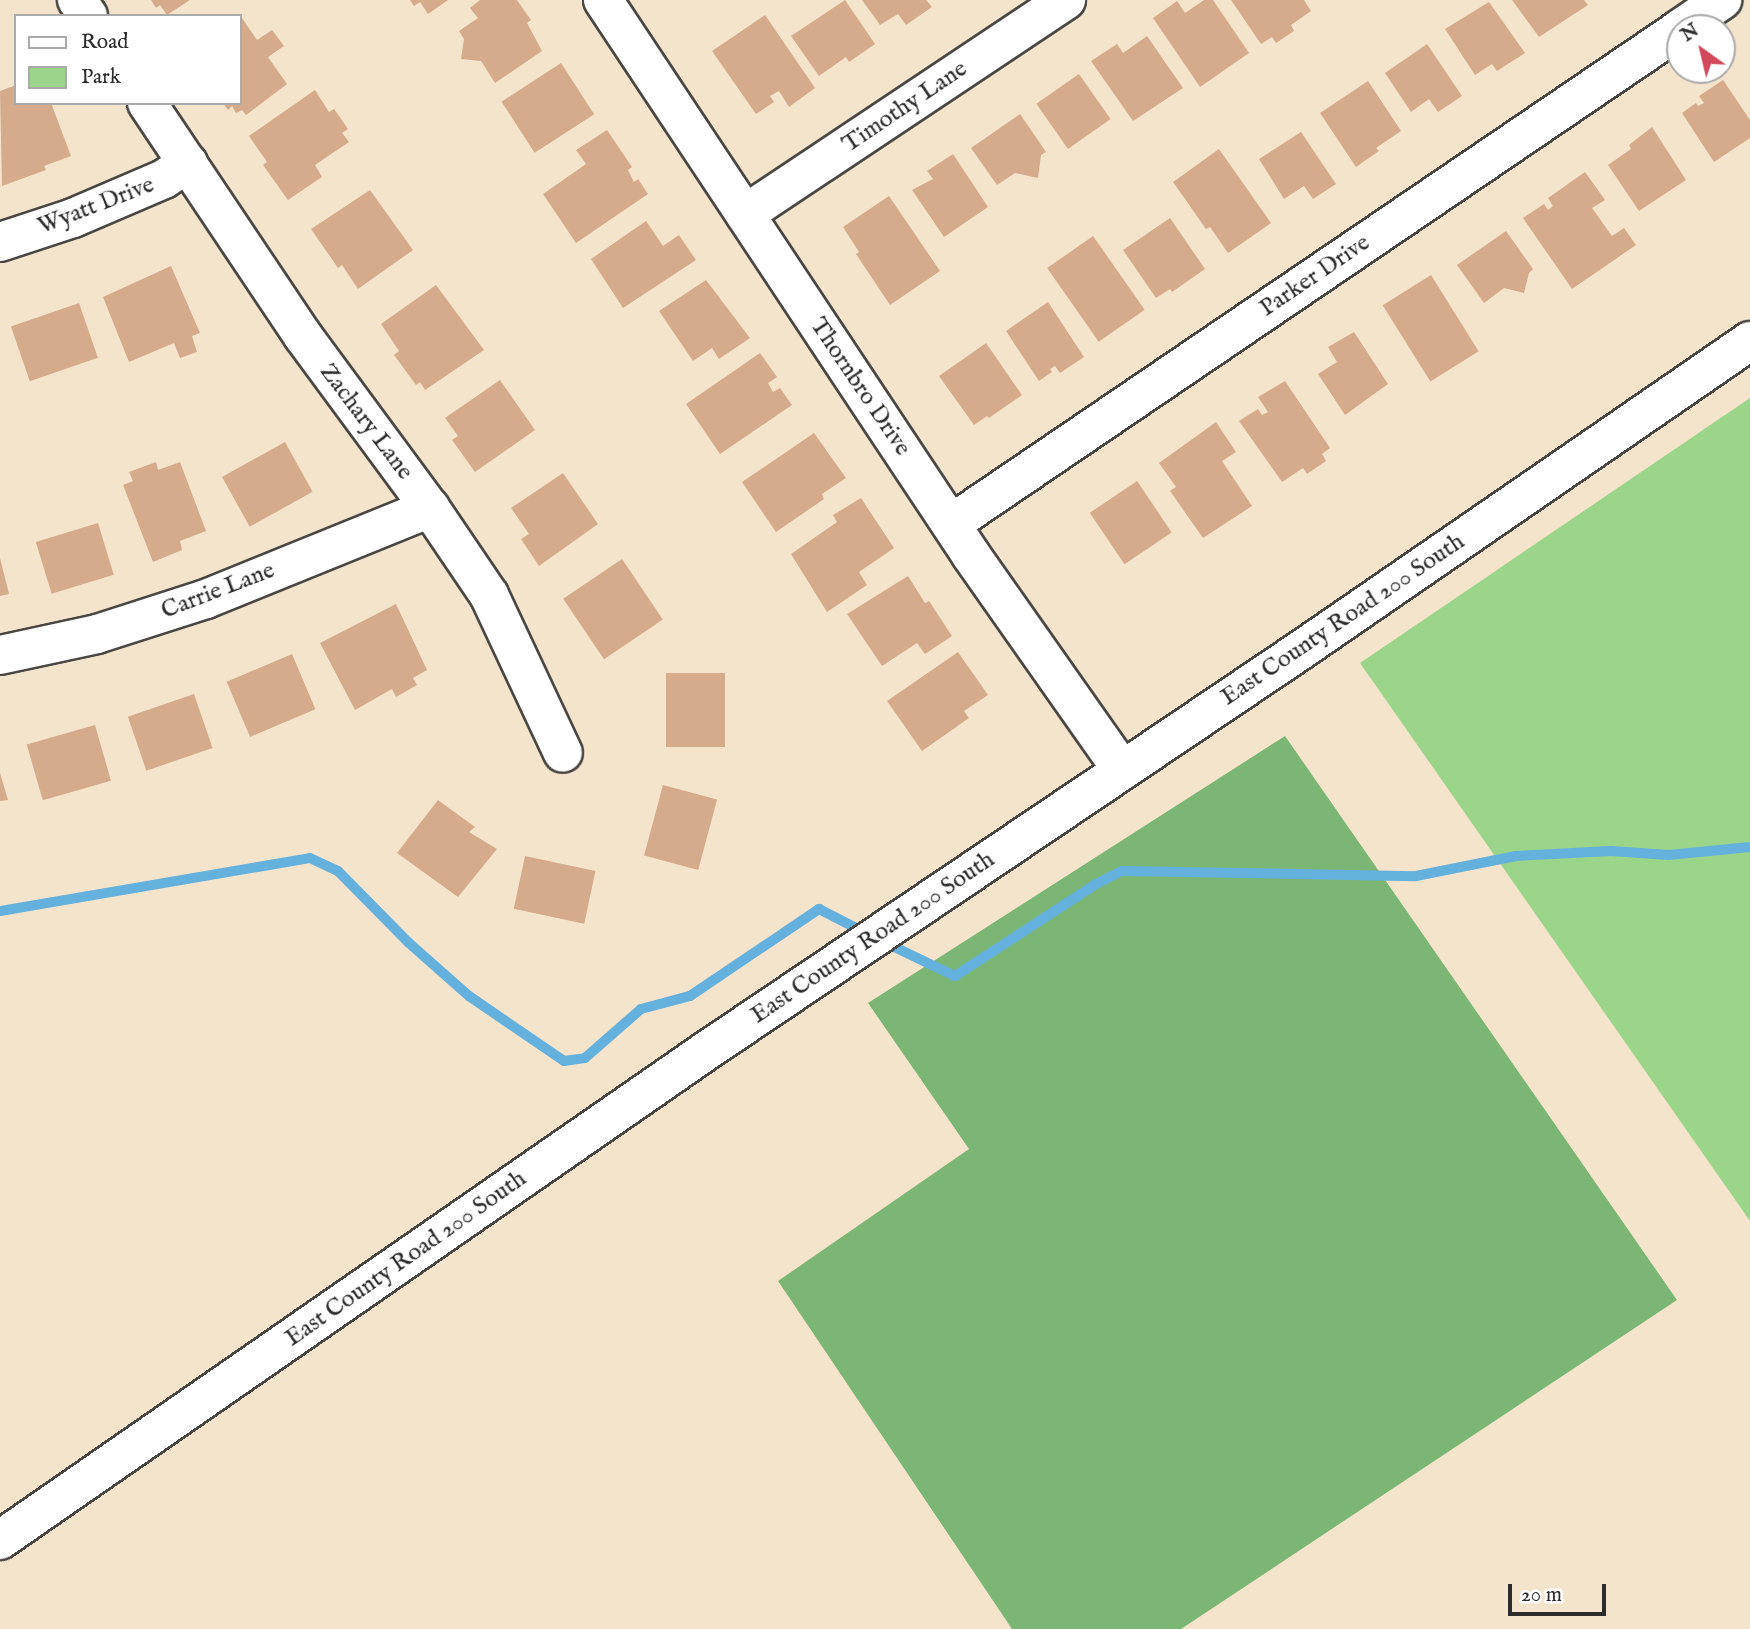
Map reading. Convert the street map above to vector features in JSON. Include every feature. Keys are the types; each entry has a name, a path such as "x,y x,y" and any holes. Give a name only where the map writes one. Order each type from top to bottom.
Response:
{"street":[{"name":"Thornbro Drive","path":"603,0 951,524 1122,770"},
{"name":"Timothy Lane","path":"744,214 1066,0"},
{"name":"Parker Drive","path":"1702,14 1722,0"},
{"name":"Parker Drive","path":"951,524 1666,38"},
{"name":"Zachary Lane","path":"149,105 303,337 430,508 489,595 563,753"},
{"name":"Wyatt Drive","path":"0,242 85,213 164,179 188,163"},
{"name":"East County Road 200 South","path":"0,1540 703,1053 820,976 1750,341"},
{"name":"Carrie Lane","path":"0,655 97,634 206,599 430,508"}],"green space":[{"path":"1750,398 1750,1221 1360,663"},
{"path":"1285,736 1677,1300 1181,1629 1012,1629 778,1281 969,1149 868,1003"}],"building":[{"path":"151,0 190,0 169,14 160,5 156,8"},
{"path":"410,0 448,0 428,14 420,2 414,6"},
{"path":"480,0 517,0 531,20 527,23 542,51 495,83 481,61 461,59 464,39 459,31 478,18 470,8"},
{"path":"845,0 875,44 849,62 846,57 819,76 791,36"},
{"path":"862,0 926,0 932,7 906,25 898,14 880,25"},
{"path":"1204,0 1213,0 1249,53 1200,87 1153,18 1177,1 1185,13"},
{"path":"1231,0 1304,0 1311,11 1291,25 1294,31 1276,43 1272,37 1261,44"},
{"path":"1512,0 1584,0 1588,5 1539,37"},
{"path":"1489,2 1525,53 1497,71 1492,64 1475,75 1445,29"},
{"path":"765,15 815,88 789,107 779,91 770,96 774,102 756,114 712,51"},
{"path":"242,18 257,40 272,30 284,46 268,57 287,84 246,115 242,110 236,113 232,106 228,110 224,105 242,105"},
{"path":"1147,36 1183,88 1133,121 1091,61 1117,44 1123,53"},
{"path":"1427,44 1462,96 1438,112 1429,99 1411,112 1385,73"},
{"path":"561,63 594,114 535,153 501,102"},
{"path":"1079,74 1111,119 1068,149 1036,104"},
{"path":"1368,81 1401,131 1376,148 1379,151 1356,167 1320,113"},
{"path":"1717,84 1726,84 1750,120 1750,138 1714,162 1682,113 1696,103 1698,106 1704,103 1699,96"},
{"path":"14,86 14,105 52,105 71,156 44,166 46,170 2,186 0,91"},
{"path":"315,90 329,112 334,109 348,129 342,133 349,142 315,165 322,177 288,200 263,165 267,162 249,136"},
{"path":"1020,114 1046,152 1041,155 1038,178 1015,173 997,185 971,148"},
{"path":"1652,127 1686,180 1639,211 1608,165 1631,149 1629,145"},
{"path":"607,130 632,167 628,170 634,182 638,179 648,194 576,243 543,194 586,164 576,150"},
{"path":"1301,132 1336,184 1313,199 1304,186 1284,199 1259,159"},
{"path":"1219,149 1271,223 1228,253 1210,227 1206,229 1173,182"},
{"path":"953,154 988,207 944,237 912,190 933,179 927,171"},
{"path":"1585,172 1605,200 1592,208 1612,236 1624,228 1636,245 1572,289 1523,218 1544,204 1548,210 1553,206 1548,198"},
{"path":"370,190 413,250 358,289 342,265 338,268 311,229"},
{"path":"889,196 940,271 890,305 856,254 859,252 843,227"},
{"path":"1170,218 1205,269 1172,292 1170,289 1156,298 1123,250"},
{"path":"646,221 663,246 679,235 696,260 623,308 591,259"},
{"path":"1506,231 1533,269 1529,273 1524,293 1504,288 1484,303 1457,265"},
{"path":"1093,236 1145,310 1099,342 1047,268"},
{"path":"171,266 200,333 192,336 197,352 180,358 174,343 129,362 103,297"},
{"path":"1431,275 1479,351 1430,382 1383,305"},
{"path":"706,280 750,338 719,359 712,348 693,361 659,311"},
{"path":"436,285 484,350 425,390 420,382 416,385 394,355 399,351 381,324"},
{"path":"1048,302 1084,357 1060,373 1055,366 1050,369 1052,372 1039,381 1006,331"},
{"path":"79,303 98,358 30,381 11,326"},
{"path":"1354,332 1388,384 1345,415 1318,374 1337,362 1328,347"},
{"path":"986,343 1022,395 974,425 939,376"},
{"path":"760,353 777,377 768,383 773,392 780,388 792,405 720,454 686,404"},
{"path":"500,380 535,430 475,472 452,440 458,436 445,418"},
{"path":"1285,381 1330,448 1322,454 1326,461 1307,474 1303,468 1282,482 1239,421 1258,409 1262,415 1268,412 1258,397"},
{"path":"1216,422 1236,452 1222,461 1252,506 1203,538 1170,491 1176,487 1159,463"},
{"path":"814,433 846,478 822,494 824,499 776,532 742,482"},
{"path":"285,442 313,492 250,527 222,477"},
{"path":"156,462 158,470 180,462 206,531 180,541 182,550 153,562 123,485 133,481 129,472"},
{"path":"563,473 598,524 539,566 521,539 529,534 511,508"},
{"path":"1137,481 1172,532 1124,564 1090,513"},
{"path":"861,498 894,548 859,572 867,585 827,612 791,554 837,522 833,515"},
{"path":"98,523 114,575 52,594 36,542"},
{"path":"0,558 9,594 0,596"},
{"path":"622,559 663,620 604,659 563,599"},
{"path":"908,576 925,603 929,601 952,636 925,654 917,643 882,666 847,614"},
{"path":"396,604 427,670 413,678 417,685 396,697 392,689 355,710 320,643"},
{"path":"958,652 988,695 964,711 969,718 922,751 887,701"},
{"path":"292,654 315,709 250,737 227,682"},
{"path":"666,673 725,673 725,747 666,747"},
{"path":"194,694 213,748 146,771 128,717"},
{"path":"95,725 111,781 43,800 27,745"},
{"path":"0,773 8,800 0,801"},
{"path":"663,785 717,799 698,870 644,856"},
{"path":"438,800 475,827 469,832 497,849 458,897 397,853"},
{"path":"525,856 595,871 584,924 514,909"}],"waterway":[{"path":"884,942 955,976 1096,884 1122,871 1416,876 1516,856 1611,851 1669,855 1750,847"},
{"path":"0,911 310,858 338,871 409,943 469,996 564,1061 585,1058 641,1009 690,996 819,909 864,932"}]}
